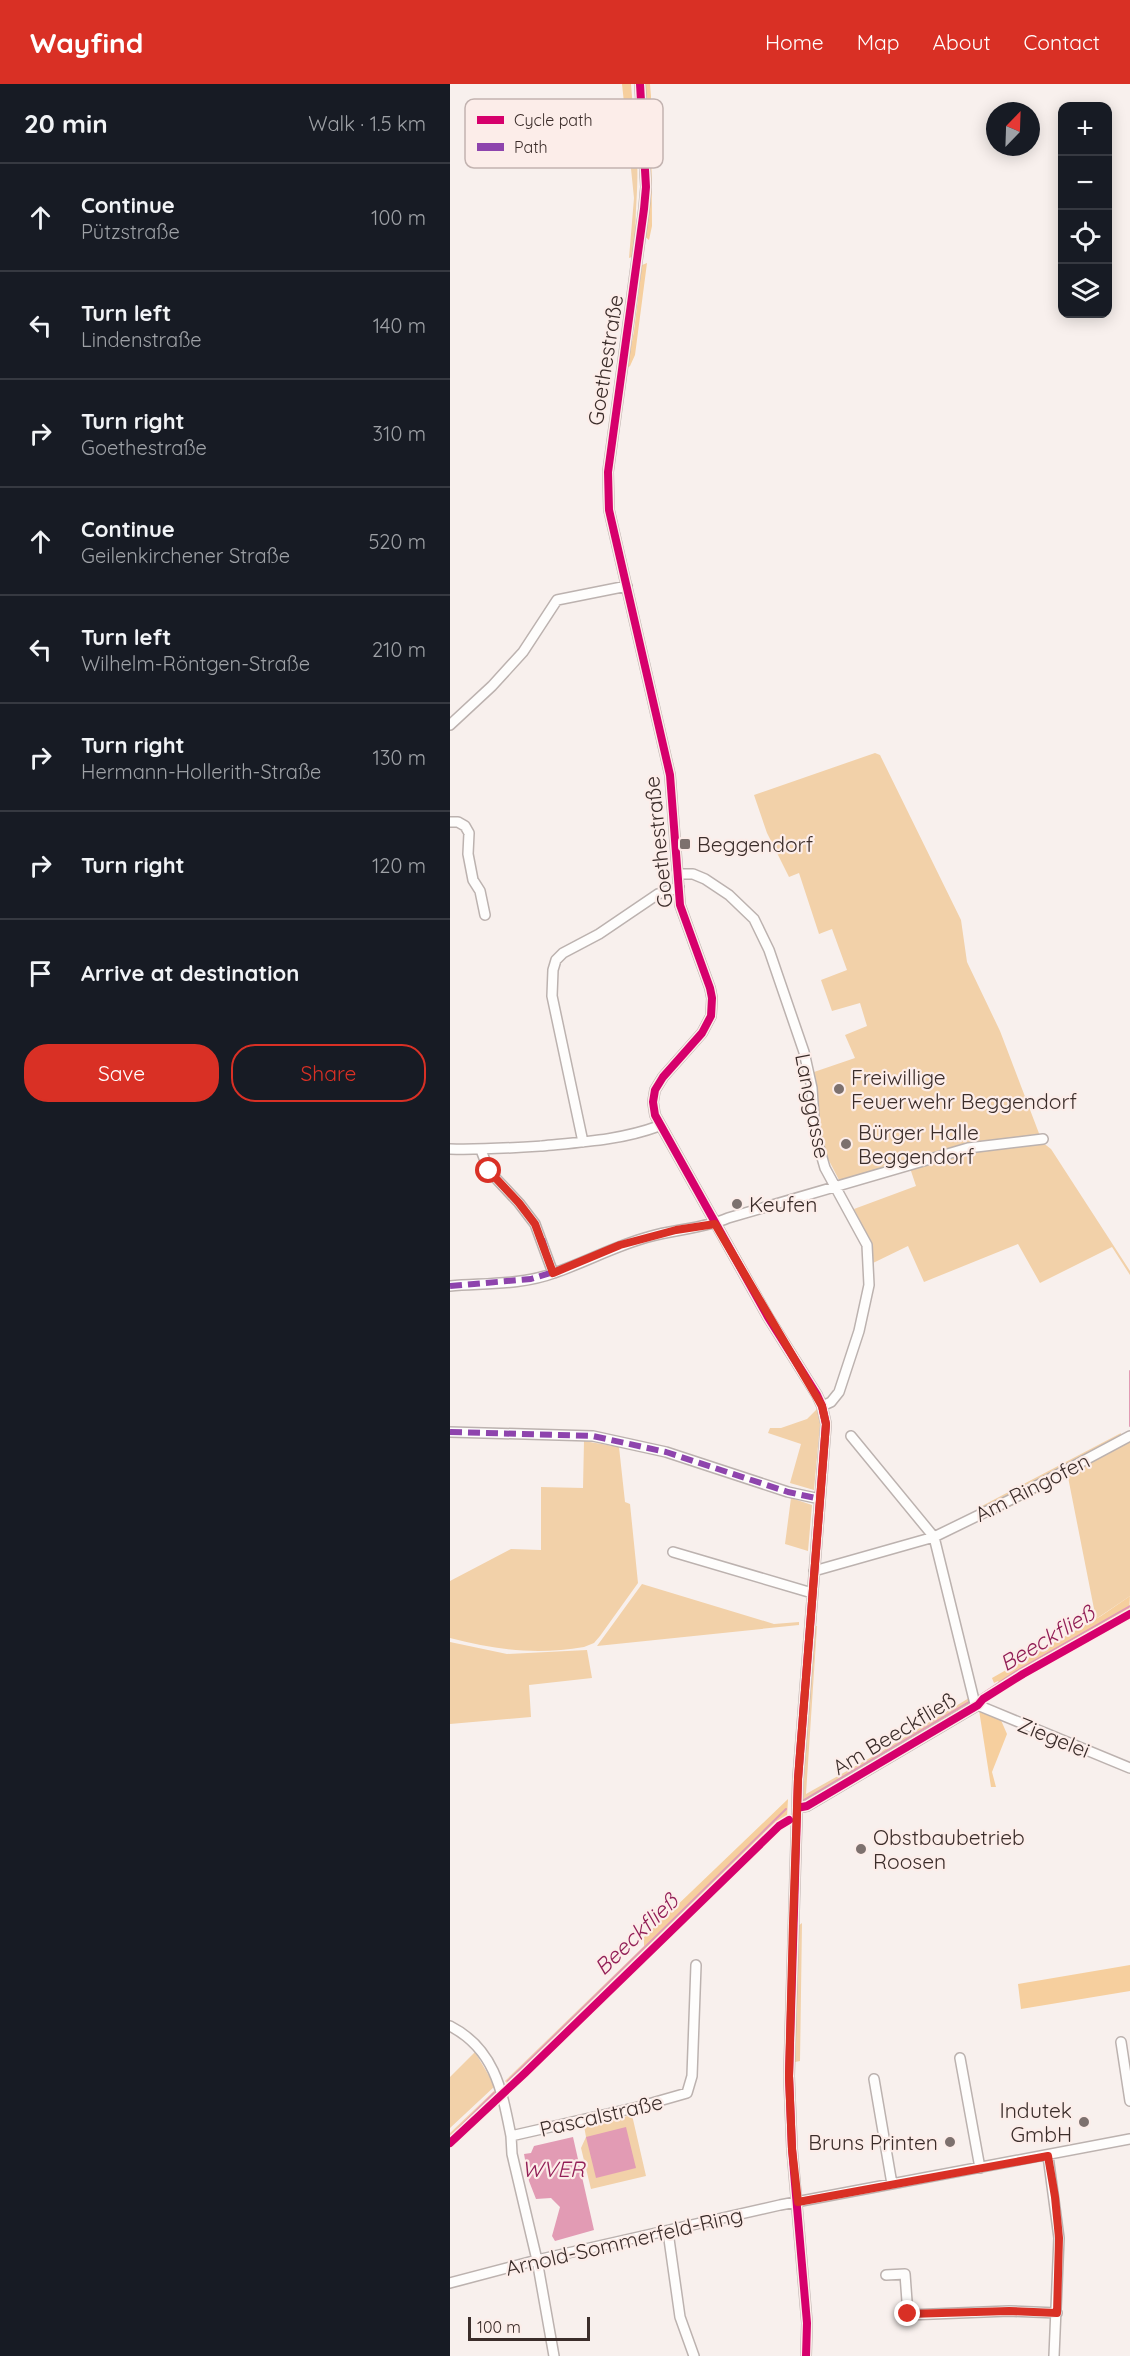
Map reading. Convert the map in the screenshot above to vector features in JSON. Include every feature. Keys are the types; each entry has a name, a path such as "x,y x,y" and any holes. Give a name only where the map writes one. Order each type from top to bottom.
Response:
{"street":[{"name":"Goethestraße","path":"640,84 641,99"},
{"name":"Goethestraße","path":"645,168 644,209 608,472 609,510 670,775 680,905 711,988 712,1010 702,1033 663,1077 655,1090 653,1102 659,1126 822,1406 826,1424 797,1808 789,2076 792,2149 807,2323 806,2356"},
{"path":"450,724 492,686 523,652 557,600 627,586"},
{"path":"450,822 458,822 465,826 469,833 468,854 473,880 480,891 485,915"},
{"name":"Langgasse","path":"679,874 693,874 705,879 729,896 754,919 769,950 804,1052 812,1088 815,1133 825,1168 867,1245 869,1285 859,1331 844,1379 831,1402 822,1406"},
{"path":"583,1142 552,996 551,984 556,960 563,953 599,934 658,894 679,887"},
{"path":"450,1149 481,1150 583,1142 624,1137 659,1126"},
{"path":"450,1286 531,1279 553,1273 630,1242 676,1230 715,1224 728,1218 968,1148 1043,1139"},
{"path":"481,1150 489,1171 535,1224 553,1273"},
{"path":"450,1432 593,1436 666,1452 788,1492 820,1499"},
{"path":"851,1436 934,1537 973,1701 978,1705"},
{"name":"Am Ringofen","path":"814,1571 934,1537 1003,1504 1130,1436"},
{"path":"673,1551 812,1593"},
{"name":"Ziegelei","path":"978,1705 1130,1768"},
{"name":"Am Beeckfließ","path":"797,1808 807,1806 978,1705"},
{"name":"Pascalstraße","path":"554,2356 537,2260 512,2154 511,2136 638,2107 687,2093 692,2076 696,1965"},
{"path":"450,2026 475,2044 487,2058 500,2083 511,2136"},
{"path":"1121,2042 1130,2101"},
{"path":"960,2058 980,2168"},
{"path":"874,2079 892,2184"},
{"name":"Arnold-Sommerfeld-Ring","path":"450,2283 537,2260 798,2202 1130,2139"},
{"path":"1048,2156 1059,2238 1054,2356"},
{"path":"668,2232 680,2317 694,2356"},
{"path":"886,2275 905,2274 908,2314 1027,2311 1057,2313"}],"shaded area":[{"path":"622,84 631,84 632,99 624,99"},
{"path":"642,84 650,84 651,99 642,99"},
{"path":"631,168 637,168 637,178 635,238 632,257 629,258 634,198"},
{"path":"643,168 652,168 652,226 649,240 644,236"},
{"path":"647,263 635,355 627,368 642,265"},
{"path":"875,753 880,755 961,920 967,962 1000,1031 1040,1136 839,1180 823,1149 814,1072 855,1058 845,1035 867,1026 860,1003 832,1011 821,980 847,970 832,929 819,934 799,873 789,877 767,833 754,795"},
{"path":"1042,1142 1051,1149 1130,1271 1130,1275 1112,1247 1040,1283 1018,1244 924,1282 908,1246 873,1263 871,1243 854,1209 916,1186 910,1168 950,1155"},
{"path":"817,1409 820,1424 814,1490 790,1483 801,1444 768,1433 770,1428 781,1428 807,1419"},
{"path":"1121,1433 1120,1437 982,1511 980,1507"},
{"path":"1130,1440 1130,1596 1096,1619 1068,1477 990,1517 989,1515"},
{"path":"584,1441 619,1447 625,1502 630,1504 638,1583 600,1636 594,1643 584,1647 550,1651 517,1650 484,1646 450,1638 450,1581 511,1549 541,1550 541,1487 583,1488"},
{"path":"791,1498 812,1505 808,1551 785,1544"},
{"path":"642,1584 774,1624 799,1622 799,1625 597,1646"},
{"path":"1130,1596 1129,1613 1001,1685 998,1681 994,1683 992,1678 1101,1616"},
{"path":"814,1626 817,1626 806,1794 969,1698 970,1704 803,1803 807,1718"},
{"path":"450,1642 507,1654 587,1650 592,1678 529,1685 531,1717 450,1724"},
{"path":"979,1710 1000,1718 1007,1734 992,1772 996,1787 991,1787"},
{"path":"788,1799 787,1817 649,1951 644,1946 644,1937"},
{"path":"802,1923 800,2061 795,2062 798,1926"},
{"path":"644,1946 649,1951 509,2086 505,2081"},
{"path":"1130,1965 1130,1991 1021,2009 1018,1984"},
{"path":"475,2052 495,2086 450,2128 450,2077"},
{"path":"497,2088 499,2094 450,2141 450,2133"},
{"path":"632,2115 646,2176 591,2189 581,2148 586,2137 584,2126"}],"water":[{"path":"626,2127 636,2168 596,2178 586,2137"},
{"name":"WVER","path":"573,2137 594,2230 555,2241 552,2236 560,2207 551,2198 536,2199 529,2181 524,2154 531,2153 534,2146"}],"waterway":[{"name":"Beeckfließ","path":"1130,1371 1130,1426"},
{"name":"Beeckfließ","path":"979,1696 1020,1669 1130,1606"},
{"name":"Beeckfließ","path":"804,1800 969,1702"},
{"name":"Beeckfließ","path":"508,2081 786,1809"},
{"name":"Beeckfließ","path":"450,2137 494,2093"}],"marked path":[{"path":"542,1239 553,1273"},
{"path":"450,1286 531,1279 563,1269"},
{"path":"450,1432 593,1436 666,1452 788,1492 820,1499"}],"cycle path":[{"path":"640,84 641,99"},
{"path":"645,168 644,209 608,472 609,510 670,775 680,905 712,998 711,1016 702,1033 663,1077 655,1090 653,1102 655,1115 768,1317 817,1395 826,1424 798,1779 789,2076 792,2149 807,2323 806,2356"},
{"path":"797,1808 807,1806 978,1705 983,1699 1023,1674 1130,1614"},
{"path":"450,2143 779,1826 789,1820"}],"place":[{"name":"Beggendorf","path":"685,844"},
{"name":"Freiwillige Feuerwehr Beggendorf","path":"839,1089"},
{"name":"Bürger Halle Beggendorf","path":"846,1144"},
{"name":"Keufen","path":"737,1204"},
{"name":"Obstbaubetrieb Roosen","path":"861,1849"},
{"name":"Indutek GmbH","path":"1084,2122"},
{"name":"Bruns Printen","path":"950,2142"}],"route":[{"path":"489,1171 535,1224 553,1273 620,1245 676,1230 715,1224 768,1317 817,1395 825,1414 798,1779 793,1923 789,2076 792,2149 798,2202 1048,2156 1059,2238 1057,2313 1009,2311 908,2314"}]}
